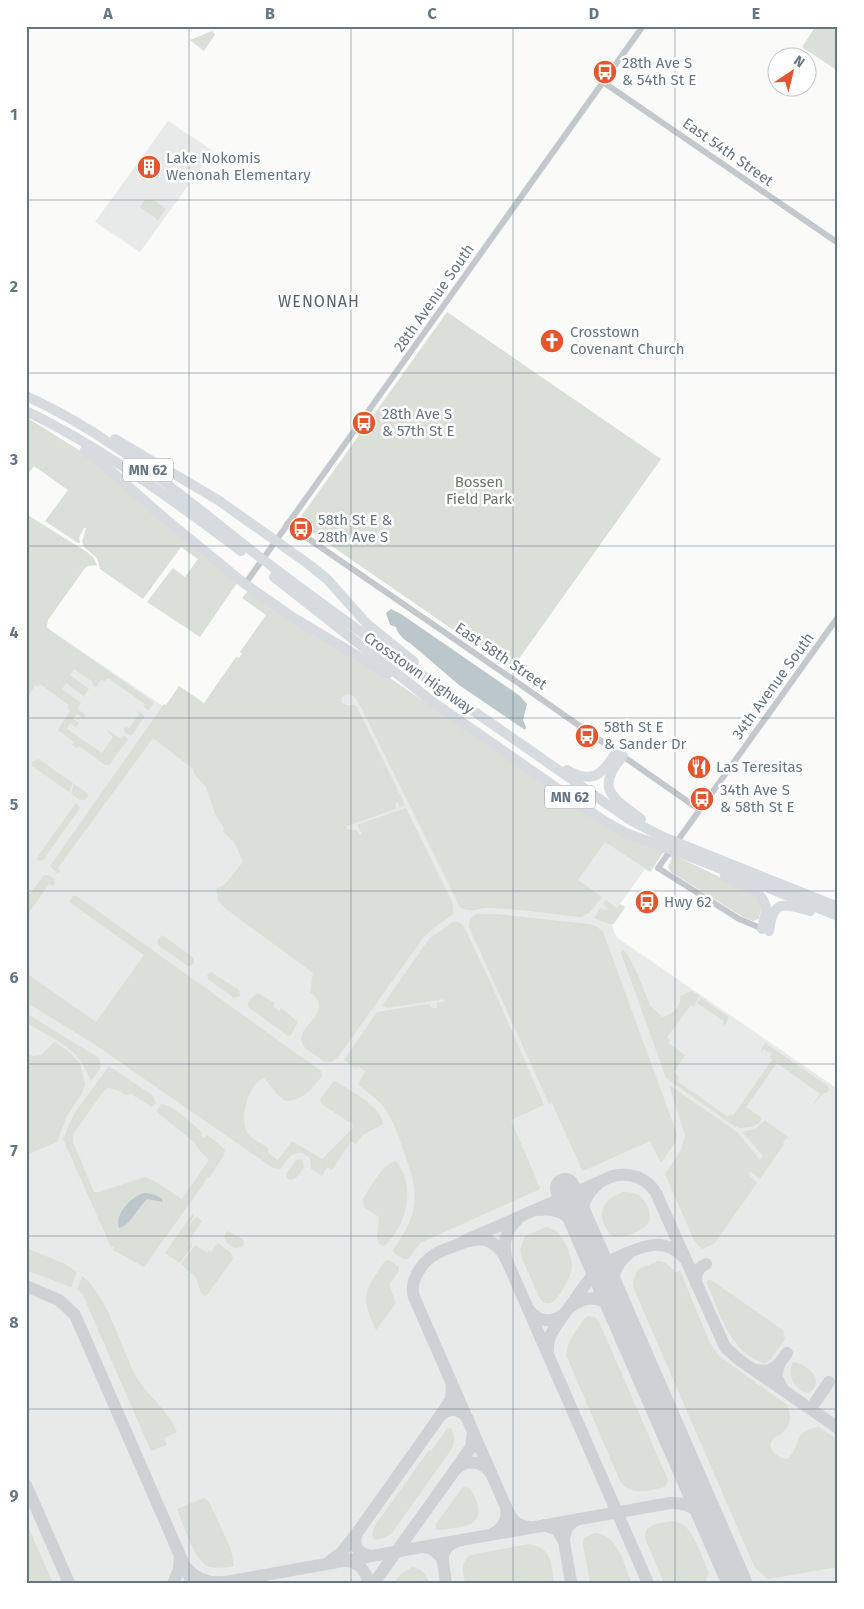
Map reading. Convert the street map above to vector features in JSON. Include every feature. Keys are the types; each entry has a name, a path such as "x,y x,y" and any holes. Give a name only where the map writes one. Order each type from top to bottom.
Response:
{"highway":[{"path":"30,398 76,416 218,500 327,579 367,624 437,681 448,693"},
{"name":"Crosstown Highway","path":"30,398 112,444 145,467 433,702 603,820 626,832 838,916"},
{"name":"Crosstown Highway","path":"26,412 40,418 114,461 251,554"},
{"path":"40,418 104,465 162,516 245,584 294,618 433,702"},
{"name":"Crosstown Highway","path":"272,570 632,821 663,837 838,907"},
{"path":"509,735 576,775 590,777 602,773 620,754"},
{"path":"620,754 608,777 612,796 663,837"},
{"path":"694,858 707,868 750,889 760,897 766,908 765,930"},
{"path":"765,930 774,911 781,906 790,904 838,920"}],"street":[{"name":"28th Avenue South","path":"245,584 643,26"},
{"name":"East 54th Street","path":"603,82 838,242"},
{"name":"East 58th Street","path":"287,524 700,810"},
{"name":"34th Avenue South","path":"765,930 739,919 658,868 838,617"}],"shaded area":[{"path":"168,121 213,151 140,252 95,222"},
{"path":"26,514 43,625 201,732 276,624 466,747 645,869 610,918 616,937 838,1089 838,1583 26,1583"},
{"path":"391,609 520,696 527,704 523,720 526,727 525,730 459,685 404,639 396,627 390,625 386,613"},
{"path":"144,1193 156,1195 163,1202 147,1199 130,1220 119,1228 119,1217 125,1206 134,1198"}],"green space":[{"path":"816,26 838,26 838,71 816,56 816,48 802,47"},
{"path":"212,31 215,34 204,51 190,40"},
{"path":"145,200 154,200 166,209 158,220 140,207"},
{"name":"Bossen Field Park","path":"447,312 661,459 511,670 297,522"},
{"path":"26,417 82,452 237,583 200,637 147,602 173,568 185,577 198,559 181,547 143,599 100,569 97,558 85,548 82,542 86,528 84,528 79,538 80,543 78,543 45,521 68,490 34,466 26,477"},
{"path":"26,514 87,552 93,557 97,565 85,568 48,620 47,627 153,702 153,705 148,710 144,707 145,704 108,678 105,681 101,680 96,687 92,684 93,682 74,669 70,675 89,689 84,696 66,683 62,689 81,703 77,709 86,715 83,718 77,714 73,719 79,723 76,727 70,723 67,729 102,753 113,737 107,731 121,739 124,735 128,739 109,765 105,765 79,746 77,748 72,745 74,742 58,730 70,711 67,708 69,705 40,684 38,687 35,685 26,701"},
{"path":"248,591 390,678 592,816 747,890 762,904 759,919 753,921 741,916 671,872 668,867 672,858 663,853 650,872 605,842 578,880 602,897 589,913 581,917 509,909 463,909 460,907 358,701 349,694 346,694 341,698 342,703 357,707 405,805 400,807 398,803 395,803 396,809 347,826 346,829 356,830 360,835 362,834 358,826 359,824 406,808 453,904 453,914 423,938 338,1057 331,1062 322,1060 303,1045 301,1038 319,1007 317,1000 310,992 313,973 226,909 218,901 216,889 224,885 243,862 234,842 223,832 224,828 215,814 206,787 195,775 192,768 153,738 58,868 61,871 57,873 50,866 164,704 166,705 179,686 204,703 236,657 239,658 242,654 240,652 266,615 242,598"},
{"path":"137,710 145,716 132,735 130,735 125,733 124,728 129,728 139,714"},
{"path":"38,759 73,783 69,792 32,766 32,762"},
{"path":"74,784 87,793 88,797 80,800 71,793"},
{"path":"76,803 80,808 43,860 39,861 37,859 38,856"},
{"path":"44,875 54,879 55,883 53,886 49,884 26,917 26,899"},
{"path":"73,896 77,896 321,1071 322,1076 311,1089 297,1099 285,1101 264,1078 253,1087 244,1112 245,1128 250,1136 268,1148 268,1153 278,1160 292,1141 322,1159 353,1128 352,1124 320,1101 334,1081 372,1105 381,1117 383,1124 363,1135 356,1144 351,1141 332,1170 327,1167 322,1176 311,1169 310,1158 303,1153 292,1155 280,1169 273,1168 97,1046 26,1002 26,973 96,1022 144,955 69,902"},
{"path":"606,900 617,908 620,904 625,907 614,924 594,918 600,908 607,911 608,908 603,904"},
{"path":"476,914 495,914 589,924 596,926 603,932 677,1134 676,1141 661,1163 650,1141 582,1170 552,1103 549,1104 469,927 470,919"},
{"path":"453,922 463,925 489,979 544,1105 511,1120 540,1188 420,1243 408,1259 403,1259 395,1254 393,1250 409,1224 413,1212 414,1190 408,1164 395,1127 384,1107 358,1084 365,1071 359,1067 356,1069 344,1060 377,1012 429,1004 432,1008 437,1008 437,1003 445,1001 444,999 387,1008 382,1006 429,939"},
{"path":"162,935 194,958 194,964 188,966 158,945 157,941"},
{"path":"622,949 629,957 637,973 650,1005 662,1017 676,1010 680,996 691,991 699,996 694,1007 691,1005 667,1037 670,1040 668,1043 685,1055 674,1072 679,1078 677,1081 728,1117 730,1114 733,1116 772,1060 770,1058 771,1054 764,1049 762,1052 761,1050 765,1043 828,1086 827,1093 823,1093 813,1104 820,1094 777,1063 746,1107 762,1118 759,1123 751,1127 740,1128 734,1126 666,1078 621,953"},
{"path":"211,972 239,990 240,996 234,998 208,979 207,975"},
{"path":"257,993 275,1003 273,1006 279,1011 281,1008 298,1022 291,1035 288,1036 248,1007 248,1002"},
{"path":"701,998 729,1017 726,1024 723,1025 724,1021 697,1003"},
{"path":"26,1013 99,1058 101,1067 92,1080 78,1058 64,1044 26,1022"},
{"path":"54,1042 68,1051 80,1063 85,1084 82,1093 67,1116 57,1142 26,1155 26,1053 33,1056 41,1055"},
{"path":"109,1066 152,1095 156,1103 152,1107 131,1094 126,1095 108,1088 103,1092 73,1134 73,1142 94,1192 145,1177 182,1199 209,1160 194,1142 158,1113 157,1110 161,1104 177,1111 202,1132 201,1136 204,1138 207,1135 225,1150 224,1155 209,1178 207,1177 144,1267 113,1250 114,1246 111,1247 63,1139 74,1114"},
{"path":"669,1085 738,1133 760,1160 763,1156 742,1132 755,1129 765,1120 789,1138 786,1138 784,1144 760,1179 751,1172 748,1174 757,1183 714,1244 702,1249 694,1240 665,1174 681,1150 685,1135"},
{"path":"296,1160 303,1160 304,1168 295,1179 290,1180 286,1174"},
{"path":"396,1161 405,1178 407,1187 406,1206 396,1232 384,1246 379,1244 377,1237 379,1217 364,1207 363,1199 386,1166"},
{"path":"623,1192 636,1194 641,1197 648,1207 650,1219 637,1232 618,1237 610,1234 605,1227 602,1214 603,1208 610,1199"},
{"path":"193,1213 194,1216 187,1228 196,1217 202,1221 189,1240 193,1245 185,1241 192,1246 180,1263 165,1253"},
{"path":"546,1227 560,1235 572,1263 570,1276 564,1287 557,1298 550,1303 543,1302 539,1297 521,1256 520,1249 525,1236"},
{"path":"227,1231 243,1239 244,1244 242,1247 234,1248 226,1242 224,1236"},
{"path":"218,1243 231,1253 233,1259 207,1295 204,1296 201,1293 196,1277 181,1264 195,1245 207,1253 209,1250 211,1252"},
{"path":"26,1245 28,1249 63,1263 77,1272 71,1287 26,1270"},
{"path":"389,1260 399,1267 399,1271 389,1285 396,1303 376,1330 367,1309 367,1294 378,1271 385,1261"},
{"path":"658,1261 668,1265 675,1272 680,1271 710,1343 719,1356 787,1405 790,1413 789,1424 781,1434 775,1437 770,1445 776,1455 787,1459 792,1454 798,1439 804,1431 810,1429 819,1427 838,1440 838,1567 768,1579 755,1568 634,1289 633,1282 637,1270"},
{"path":"82,1276 91,1285 107,1310 138,1380 173,1424 177,1432 164,1438 167,1445 151,1451 82,1293 77,1290"},
{"path":"708,1280 711,1280 783,1330 785,1339 770,1360 765,1363 753,1358 735,1342 722,1319 707,1283"},
{"path":"588,1316 595,1317 600,1324 668,1480 665,1487 647,1491 635,1491 624,1486 620,1481 566,1355 572,1336"},
{"path":"793,1362 804,1366 813,1373 816,1383 814,1388 808,1393 795,1385 793,1381 790,1372"},
{"path":"451,1428 454,1439 451,1450 392,1533 384,1538 374,1540 372,1534 374,1527 429,1450 431,1451 447,1429"},
{"path":"463,1487 469,1488 478,1506 476,1520 465,1526 437,1530 435,1525"},
{"path":"204,1498 209,1502 231,1549 234,1566 210,1567 199,1558 190,1542 177,1509"},
{"path":"672,1521 686,1527 691,1533 709,1573 705,1583 664,1583 645,1538 645,1533 647,1529 654,1525"},
{"path":"26,1522 53,1583 26,1583"},
{"path":"595,1533 603,1535 615,1545 632,1583 590,1583 583,1544 584,1538"},
{"path":"529,1544 537,1546 546,1553 551,1563 554,1583 465,1583 463,1565 470,1555"},
{"path":"412,1567 423,1572 429,1583 394,1583 400,1575"}],"taxiway":[{"path":"464,1241 613,1176 626,1175 638,1177 648,1183 656,1193 725,1347 738,1359 838,1428"},
{"path":"539,1210 554,1211 567,1216 586,1237 582,1222 584,1202 598,1184"},
{"path":"506,1507 414,1297 413,1285 417,1273 429,1258 438,1252 461,1243 477,1239 490,1242 502,1252 507,1261 505,1249 507,1234 517,1220"},
{"path":"565,1313 593,1275 615,1258 642,1247 656,1245 663,1245 677,1251 683,1257"},
{"path":"572,1306 588,1299 602,1301 614,1310 624,1324 614,1296 613,1279 615,1271 628,1254"},
{"path":"507,1261 648,1583"},
{"path":"696,1284 697,1272 706,1264"},
{"path":"26,1286 59,1300 75,1315 192,1583"},
{"path":"529,1310 537,1317 546,1320 556,1319 565,1313 550,1337 548,1354"},
{"path":"779,1364 787,1353"},
{"path":"755,1370 769,1371 779,1364 776,1376 782,1388"},
{"path":"816,1401 829,1382"},
{"path":"452,1385 451,1399 440,1416 447,1411 454,1410 462,1413 468,1419"},
{"path":"357,1533 440,1416"},
{"path":"473,1432 471,1447 455,1470 459,1466 473,1462 483,1466 491,1473"},
{"path":"374,1583 455,1470"},
{"path":"26,1485 69,1583"},
{"path":"220,1583 670,1503 686,1505 698,1511 716,1535"},
{"path":"492,1534 504,1523 506,1507 514,1521 529,1527"},
{"path":"544,1525 557,1530 564,1541 568,1527 578,1519"},
{"path":"329,1562 342,1552 357,1533 355,1542 360,1552 373,1556"},
{"path":"564,1541 571,1583"},
{"path":"423,1547 436,1552 443,1562 445,1550 455,1542"},
{"path":"173,1583 179,1570 180,1557"},
{"path":"346,1561 361,1567 368,1583"},
{"path":"443,1562 446,1583"},
{"path":"188,1569 195,1576 203,1580 222,1582"}],"runway":[{"path":"565,1188 737,1583"}],"place":[{"name":"28th Ave S & 54th St E","path":"605,72"},
{"name":"Lake Nokomis Wenonah Elementary","path":"149,167"},
{"name":"Crosstown Covenant Church","path":"552,341"},
{"name":"28th Ave S & 57th St E","path":"364,423"},
{"name":"58th St E & 28th Ave S","path":"301,529"},
{"name":"58th St E & Sander Dr","path":"587,736"},
{"name":"Las Teresitas","path":"699,767"},
{"name":"34th Ave S & 58th St E","path":"702,799"},
{"name":"Hwy 62","path":"647,902"}],"district":[{"name":"WENONAH","path":"319,301"}]}
